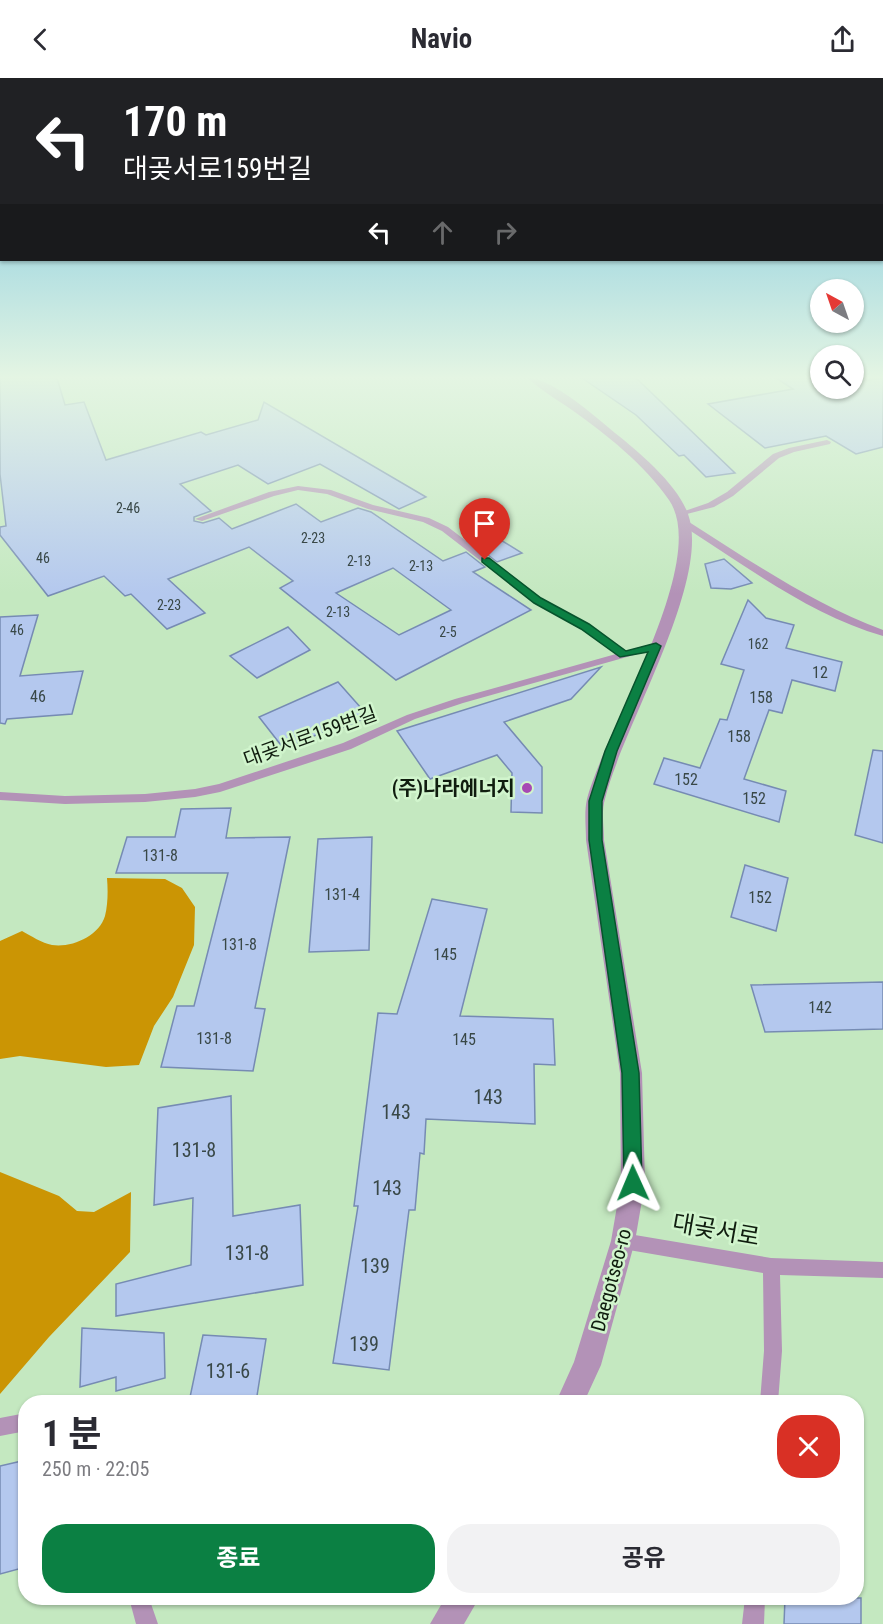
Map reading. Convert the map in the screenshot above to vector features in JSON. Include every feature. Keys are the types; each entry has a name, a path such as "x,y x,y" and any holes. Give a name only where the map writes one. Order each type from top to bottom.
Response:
{"street":[{"path":"629,450 668,491 684,518"},
{"name":"Daegotseo-ro","path":"573,1395 588,1365 623,1241 633,1183 631,1073 595,840 595,801 611,751 674,602 684,572 687,547 684,518"},
{"path":"446,1624 458,1605"}],"lane":[{"path":"684,518 730,494 776,456 792,450"},
{"path":"199,519 272,494 298,488 328,492 371,507 426,520 445,529 537,600 585,626 624,655"},
{"path":"684,518 807,600 845,619 883,633"},
{"name":"대곶서로159번길","path":"0,796 65,800 145,798 220,788 347,746 411,717 459,701 656,646"},
{"name":"대곶서로","path":"623,1241 771,1266 773,1351 770,1395"},
{"path":"771,1266 883,1270"},
{"path":"0,1427 18,1424"},
{"path":"141,1605 147,1624"},
{"path":"753,1624 754,1605"}],"shaded area":[{"path":"107,878 165,879 182,888 195,907 194,945 173,997 154,1026 139,1065 106,1067 20,1056 0,1059 0,941 22,931 52,945 68,945 91,935 105,916 108,897"},
{"path":"0,1172 59,1196 77,1211 94,1212 131,1192 130,1252 49,1337 0,1394"}],"building":[{"path":"0,450 102,450 106,460 139,450 346,450 426,497 399,509 320,464 268,484 238,465 180,484 211,511 194,517 194,521 203,523 219,518 232,529 296,504 321,522 358,508 371,512 443,561 466,552 485,567 473,572 531,610 396,680 280,588 293,581 249,547 168,579 205,613 167,629 131,594 125,596 104,576 48,596 0,535 0,527 6,526 0,474","holes":["393,568 451,610 399,635 336,593"]},
{"path":"673,450 711,450 735,473 706,477 684,455 679,456"},
{"path":"850,450 871,450 856,454"},
{"path":"499,539 522,553 497,562 478,547"},
{"path":"724,559 752,583 731,589 711,588 705,564"},
{"path":"748,600 766,618 794,625 786,648 842,662 835,691 792,680 782,713 769,710 744,779 786,791 779,822 654,784 664,758 700,768 720,719 727,720 744,670 721,664"},
{"path":"38,615 20,676 83,671 72,714 7,719 5,724 0,723 0,617"},
{"path":"288,627 310,650 257,678 230,656"},
{"path":"601,667 571,699 504,722 542,767 542,813 511,812 512,773 497,755 430,779 397,731"},
{"path":"338,682 369,717 343,727 341,724 284,749 259,717"},
{"path":"873,750 883,751 883,843 855,835"},
{"path":"231,808 226,838 290,837 255,1008 265,1009 253,1071 161,1067 177,1006 194,1006 228,873 116,873 127,837 175,837 181,809"},
{"path":"372,837 369,950 309,952 318,839"},
{"path":"745,865 788,878 776,931 731,917"},
{"path":"432,899 487,909 460,1016 553,1019 555,1065 534,1064 535,1124 426,1119 424,1154 420,1153 415,1210 409,1210 389,1370 333,1363 358,1206 354,1206 378,1013 397,1014"},
{"path":"883,982 883,1029 765,1032 751,985"},
{"path":"231,1096 233,1216 300,1205 303,1285 116,1316 116,1284 191,1265 193,1198 154,1205 158,1108"},
{"path":"82,1328 164,1333 165,1378 116,1391 116,1377 80,1387"},
{"path":"203,1335 266,1339 257,1395 190,1395"},
{"path":"18,1462 18,1569 0,1574 0,1466"},
{"path":"785,1605 861,1605 861,1624 784,1624"}],"place":[{"name":"(주)나라에너지","path":"527,788"}],"route":[{"path":"485,560 537,600 585,626 624,655 656,646 611,751 595,801 595,840 631,1073 633,1183"}]}
